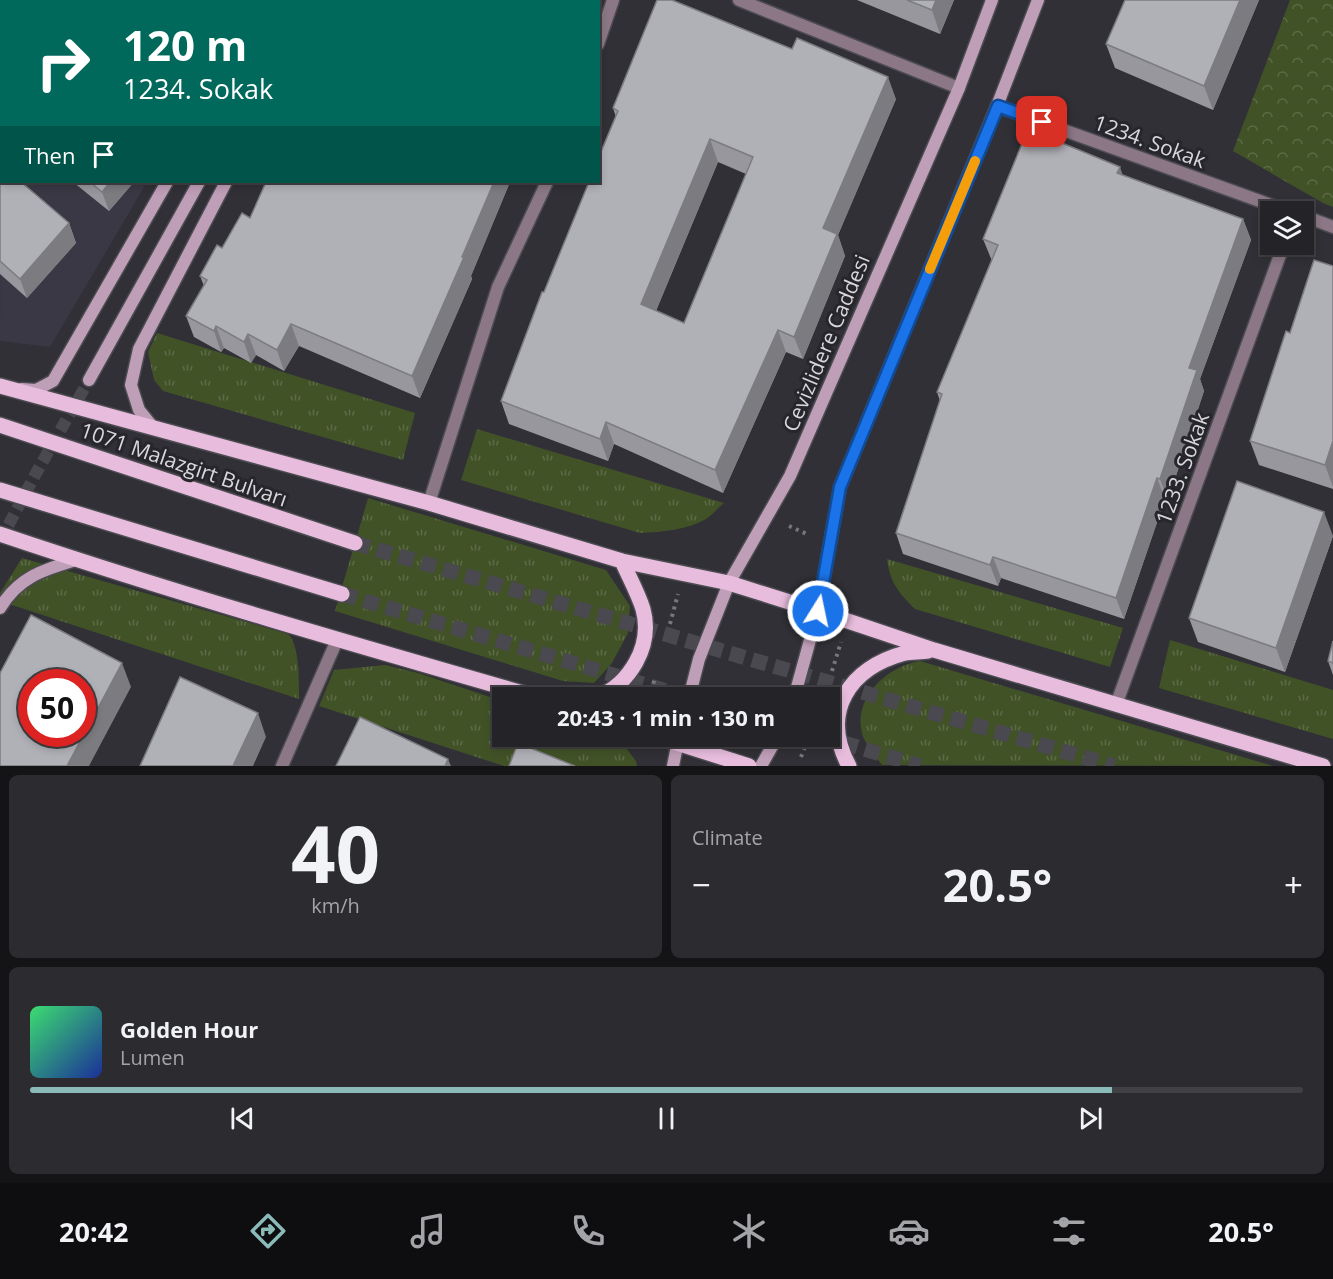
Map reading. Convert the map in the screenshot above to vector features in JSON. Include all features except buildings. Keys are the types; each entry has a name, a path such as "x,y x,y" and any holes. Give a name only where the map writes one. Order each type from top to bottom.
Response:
{"main road":[{"name":"Cevizlidere Caddesi","path":"692,687 699,659 729,583 790,476 958,88 992,0"},
{"path":"797,687 818,611 840,487 998,106 1038,0"},
{"path":"2,387 36,390 53,381 166,183"},
{"path":"89,380 198,183"},
{"path":"152,426 139,410 131,385 139,349 225,183"},
{"path":"2,387 429,503 622,561 729,583 934,651 1323,766"},
{"name":"1071 Malazgirt Bulvarı","path":"0,424 355,543"},
{"path":"0,490 342,594"},
{"path":"0,534 76,560 502,687"},
{"path":"0,608 17,586 31,576 76,560"},
{"path":"613,687 633,669 639,657 644,633 643,609 622,561"},
{"path":"849,766 839,748 837,731 843,698 860,677 880,663 906,653 934,651"},
{"path":"673,766 677,747"},
{"path":"697,747 749,766"},
{"path":"761,766 772,747"}],"street":[{"path":"600,38 613,0"},
{"path":"739,0 958,88"},
{"name":"1234. Sokak","path":"998,106 1260,201"},
{"path":"429,503 498,287 547,183"},
{"path":"1314,220 1333,227"},
{"name":"1233. Sokak","path":"1116,705 1280,255"},
{"path":"282,766 337,639"}],"path":[{"path":"789,526 807,534"},
{"path":"801,757 805,747"}],"shaded area":[{"path":"0,183 146,183 50,347 0,341"}],"green space":[{"path":"1290,0 1333,0 1333,207 1233,151"},
{"path":"157,333 415,413 403,460 163,391 154,380 148,352"},
{"path":"477,429 724,503 706,519 691,526 640,533 461,480"},
{"path":"368,498 606,570 630,606 628,633 612,663 594,683 563,681 335,611"},
{"path":"22,558 288,634 297,655 299,699 0,601 0,593"},
{"path":"887,559 1123,628 1110,667 915,609 896,587 890,575"},
{"path":"1170,640 1333,690 1333,739 1159,688"},
{"path":"920,661 1273,766 882,765 863,737 861,720 863,708 875,686 885,677 896,669"},
{"path":"385,665 418,673 492,698 492,747 625,747 637,766 504,766 319,706 334,670"}],"tunnel":[{"path":"0,541 89,380"},
{"path":"355,543 1114,766"},
{"path":"342,594 653,687"},
{"path":"840,742 920,766"}],"slow traffic":[{"path":"930,269 975,161"}],"route":[{"path":"818,611 840,487 998,106 1042,122"}]}
